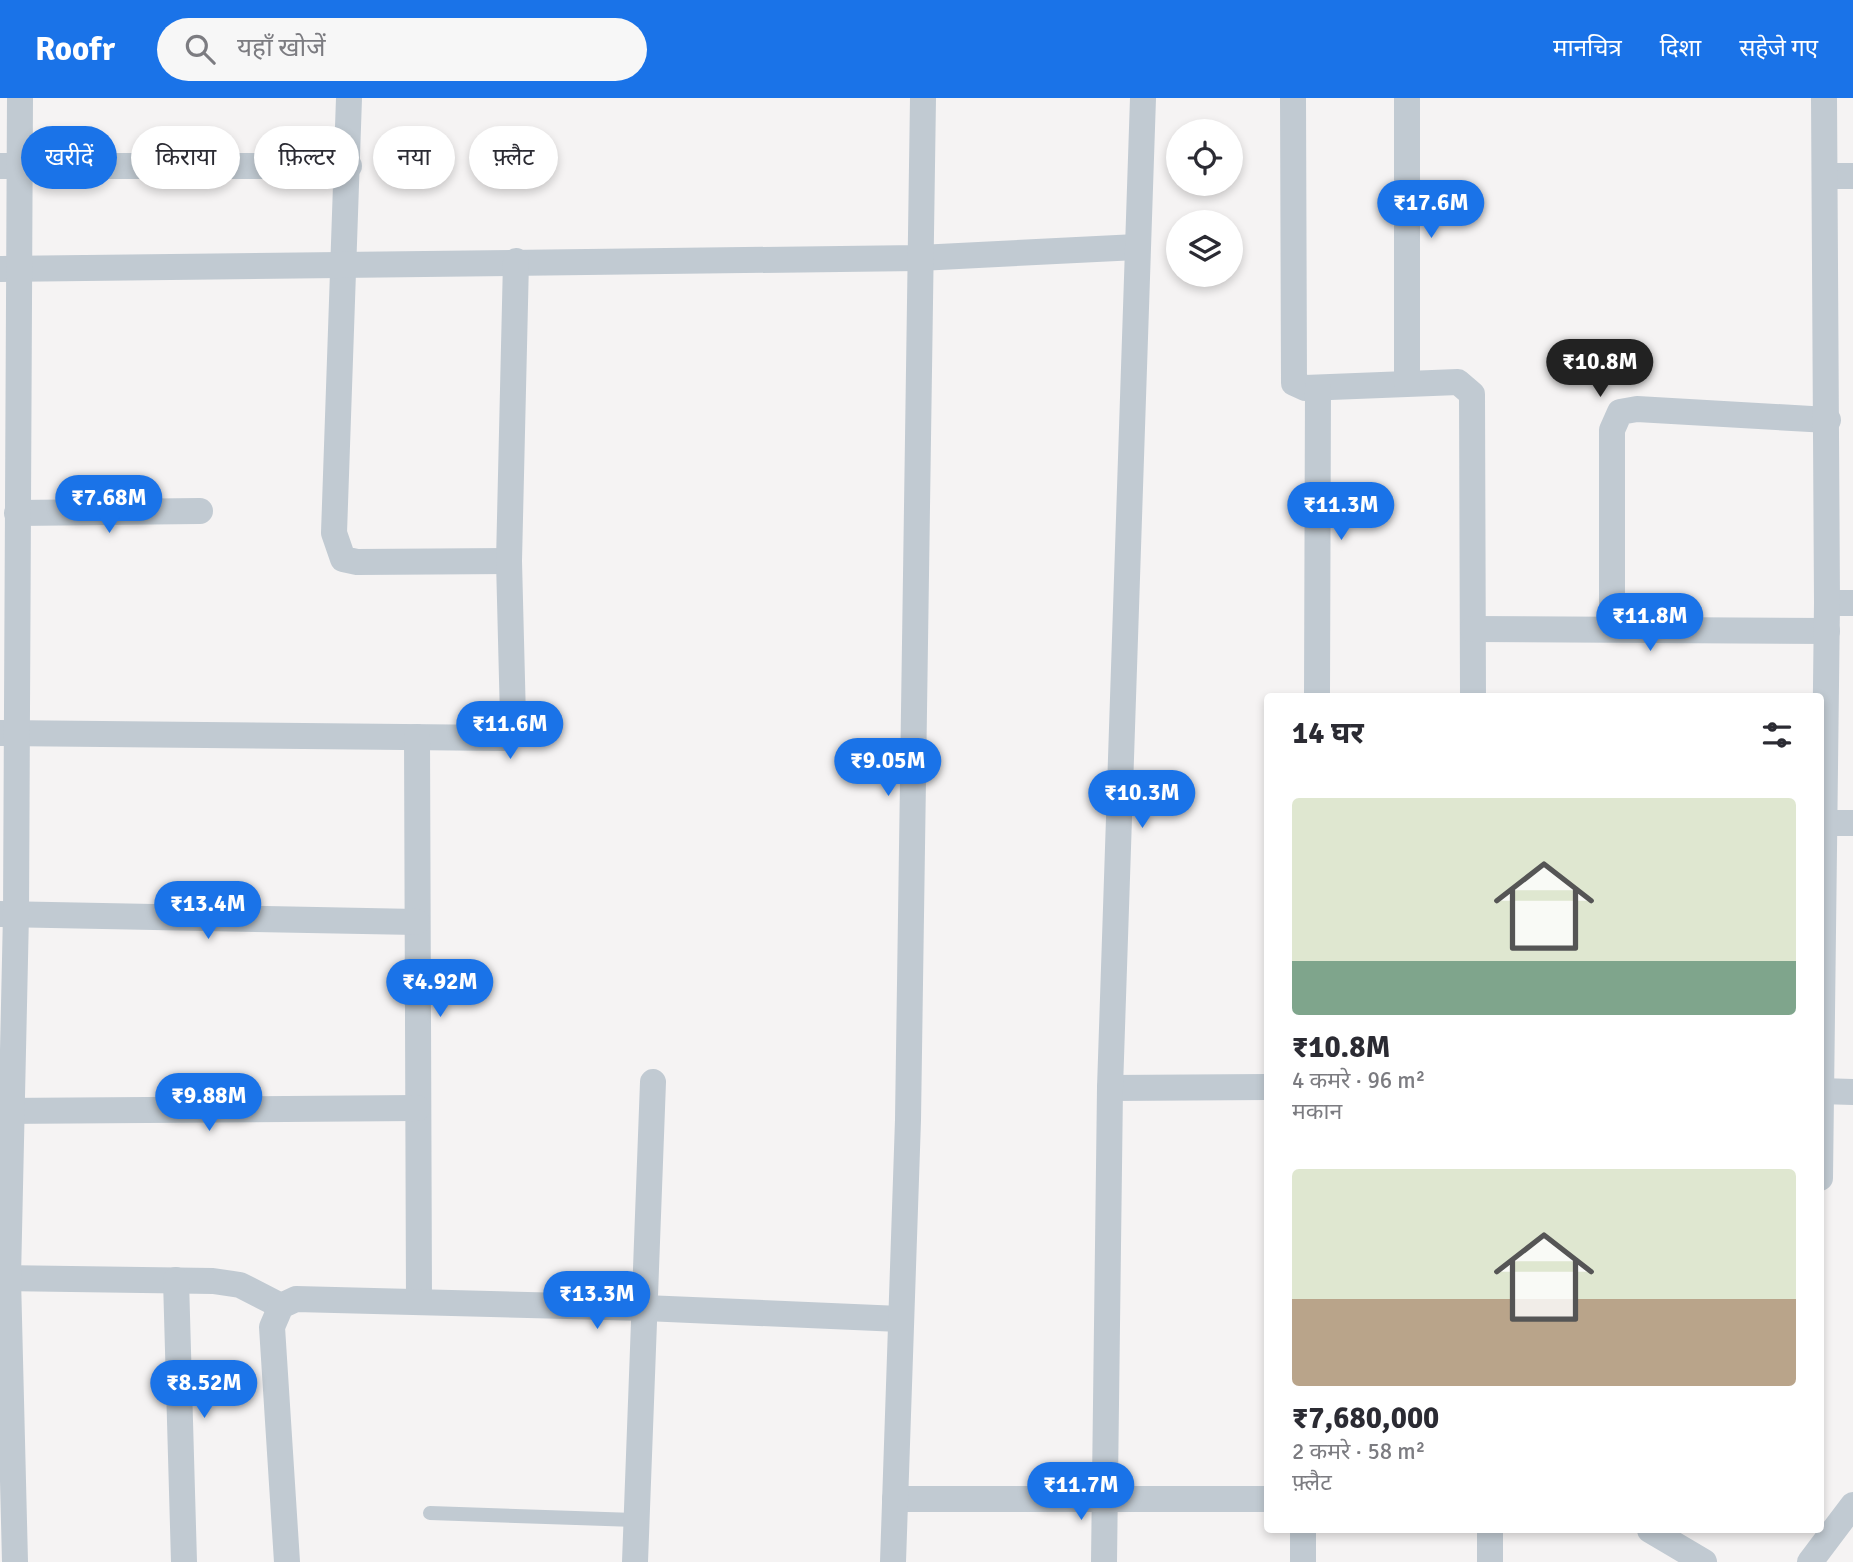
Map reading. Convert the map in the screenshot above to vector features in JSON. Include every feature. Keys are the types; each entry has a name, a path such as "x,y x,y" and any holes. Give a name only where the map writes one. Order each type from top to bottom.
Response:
{"street":[{"path":"15,1562 4,1278 8,733 17,513 9,269 10,166 20,98"},
{"path":"349,98 349,126"},
{"path":"893,1562 908,1120 923,98"},
{"path":"1104,1562 1110,1088 1143,98"},
{"path":"1293,98 1292,376 1297,386 1318,388 1407,382 1458,382 1472,394 1473,693"},
{"path":"1407,98 1407,382"},
{"path":"1824,98 1828,420 1840,603 1827,631 1824,727"},
{"path":"10,166 254,166"},
{"path":"1825,176 1853,176"},
{"path":"347,189 342,265 334,533 337,548 343,559 357,562 509,561"},
{"path":"9,269 919,258 1137,247"},
{"path":"8,733 492,740 503,738 510,730 513,719 509,561 516,261"},
{"path":"1317,693 1318,388"},
{"path":"1612,629 1612,430 1620,412 1637,409 1828,420"},
{"path":"17,513 200,511"},
{"path":"1473,629 1827,631"},
{"path":"417,737 419,1302"},
{"path":"1824,823 1853,823"},
{"path":"8,914 417,922"},
{"path":"635,1562 653,1082"},
{"path":"1110,1088 1264,1087"},
{"path":"1824,1091 1853,1092"},
{"path":"6,1111 417,1108"},
{"path":"4,1278 176,1280 240,1285 281,1306"},
{"path":"176,1280 184,1562"},
{"path":"287,1562 272,1327 281,1306 296,1299 645,1308 900,1319"},
{"path":"895,1499 1264,1499"},
{"path":"1814,1549 1853,1505"},
{"path":"1303,1533 1303,1562"},
{"path":"1490,1533 1490,1562"},
{"path":"1661,1533 1704,1562"}],"lane":[{"path":"430,1513 635,1520"}]}
